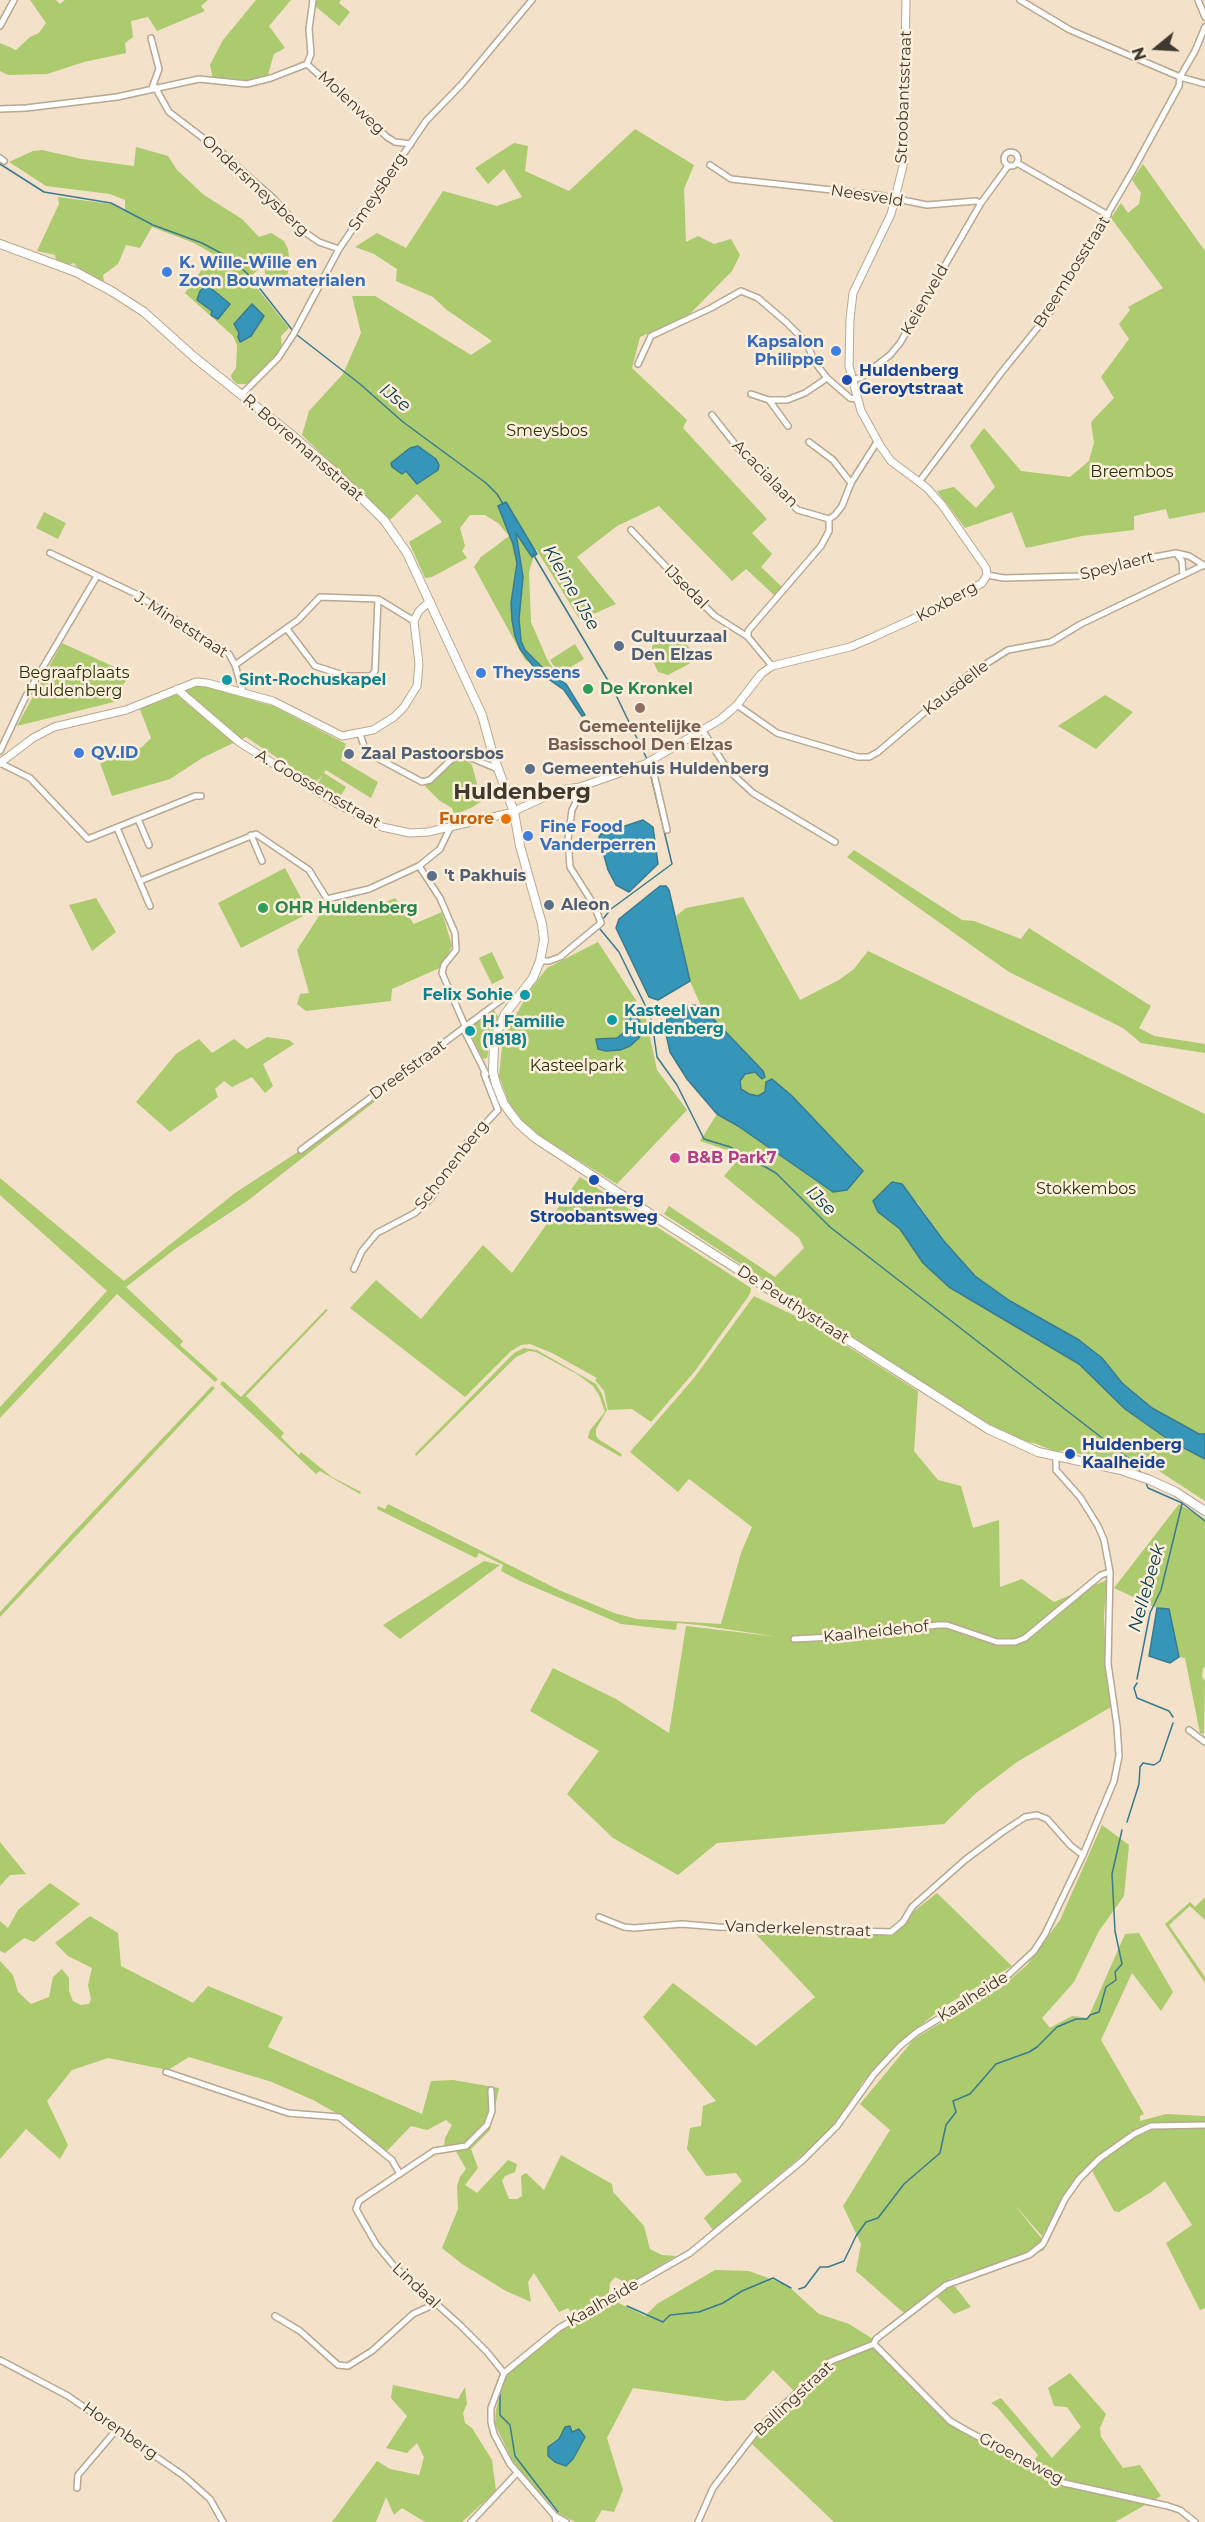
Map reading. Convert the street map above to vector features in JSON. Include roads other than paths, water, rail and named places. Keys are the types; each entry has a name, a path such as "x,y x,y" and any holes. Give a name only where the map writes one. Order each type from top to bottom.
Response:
{"main road":[{"name":"R. Borremansstraat","path":"0,244 60,265 129,301 323,462 384,520 407,553 479,707 514,812"},
{"name":"De Peuthystraat","path":"514,812 520,846 542,924 544,940 540,961 533,978 505,1014 494,1046 493,1072 504,1104 518,1123 535,1138 969,1418 1022,1446 1150,1480 1176,1492 1205,1510"}],"street":[{"path":"0,26 14,0"},
{"path":"307,64 311,54 309,29 313,0"},
{"name":"Smeysberg","path":"241,395 278,358 295,332 339,249 426,121 461,85 532,0"},
{"name":"Stroobantsstraat","path":"856,399 849,345 853,293 885,227 903,166 906,0"},
{"path":"1020,0 1070,30 1180,77 1205,84"},
{"path":"1198,0 1205,17"},
{"name":"Breembosstraat","path":"919,482 1051,311 1108,215 1179,86 1180,77 1196,51 1205,27"},
{"path":"151,38 159,69 154,88"},
{"name":"Molenweg","path":"0,109 117,97 199,79 247,84 271,78 307,64 387,137 395,142 411,144"},
{"name":"Ondersmeysberg","path":"154,88 169,112 229,159 291,215 303,231 319,242 339,249"},
{"path":"1008,165 1004,160 1005,156 1010,153 1017,157 1017,163"},
{"path":"1017,163 1108,215"},
{"path":"1008,165 1017,163"},
{"name":"Neesveld","path":"710,165 731,178 927,205 976,201 981,203"},
{"path":"981,203 1008,165"},
{"name":"Keienveld","path":"852,380 862,377 890,355 900,343 981,203"},
{"path":"638,364 651,336 741,291 758,298 802,337 810,348 814,362 827,378 850,398 856,399"},
{"path":"751,394 769,400 787,400 805,393 827,378"},
{"name":"Koxberg","path":"649,762 703,731 737,705 761,674 772,666 850,647 877,636 955,599 982,583 987,575 986,568 942,505 919,482 891,461 877,442 856,399"},
{"path":"769,400 788,426"},
{"path":"776,411 787,400"},
{"name":"Acacialaan","path":"712,415 746,458 785,500 798,510 829,519"},
{"path":"809,442 832,460 851,483"},
{"path":"748,637 748,632 760,617 821,546 829,531 829,519 843,506 851,483 877,442"},
{"name":"IJsedal","path":"631,530 715,616 748,637 772,666"},
{"name":"J. Minetstraat","path":"50,553 136,594 229,654 235,665 243,692"},
{"name":"Speylaert","path":"987,575 1004,578 1079,576 1128,562 1176,553 1189,556 1204,566"},
{"name":"Speylaert","path":"1176,553 1182,561 1183,575 1204,566"},
{"name":"Kausdelle","path":"737,705 777,733 858,757 869,757 878,752 967,676 999,655 1011,649 1051,642 1081,624 1183,575"},
{"path":"0,751 26,696 97,576"},
{"path":"235,665 287,629 320,597 378,599 414,621"},
{"path":"287,629 315,666 346,676 371,676 375,671 378,599"},
{"path":"201,796 195,796 90,839 85,838 30,778 0,763 33,738 54,727 126,710 196,682 207,682 273,701 337,735 360,734 383,725 394,717 404,707 417,686 419,664 414,621 419,611 432,604"},
{"name":"A. Goossensstraat","path":"177,689 239,742 373,824 410,833 450,828 514,812 560,790 649,762"},
{"path":"703,731 727,769 753,793 835,842"},
{"path":"360,734 366,752 422,782 430,780 453,758 459,756 474,759 498,769"},
{"path":"649,762 667,830"},
{"path":"540,961 560,957 601,922 573,874 568,858 572,810 576,802 569,789"},
{"path":"138,819 149,845"},
{"path":"117,828 150,906"},
{"path":"252,835 278,851 295,858 309,870 327,899 369,889 419,866 440,849 450,828"},
{"path":"140,881 252,835"},
{"path":"252,835 262,861"},
{"path":"419,866 440,898 455,933 456,950 444,965 442,973 484,1074 493,1072"},
{"name":"Dreefstraat","path":"301,1150 505,997 517,999"},
{"name":"Schonenberg","path":"354,1269 362,1251 377,1233 415,1213 430,1198 466,1144 498,1110 484,1074"},
{"name":"Kaalheide","path":"504,2373 560,2328 690,2253 803,2160 837,2126 874,2074 900,2046 925,2027 1005,1978 1034,1951 1045,1934 1083,1855 1114,1781 1119,1756 1118,1726 1108,1664 1110,1572 1104,1540 1080,1497 1056,1470 1056,1456"},
{"name":"Kaalheidehof","path":"794,1639 947,1625 997,1642 1015,1642 1025,1638 1101,1575 1110,1572"},
{"path":"1189,1730 1205,1742"},
{"name":"Vanderkelenstraat","path":"599,1917 624,1927 634,1928 682,1924 891,1932 903,1922 912,1907 965,1860 1025,1817 1037,1815 1047,1819 1071,1846 1083,1855"},
{"path":"166,2072 288,2113 339,2116 392,2160 400,2174"},
{"name":"Lindaal","path":"491,2090 492,2111 487,2125 466,2146 434,2151 359,2201 356,2212 383,2254 487,2352 504,2373"},
{"name":"Ballingstraat","path":"698,2522 713,2488 746,2444 775,2411 831,2361 874,2344 876,2339 946,2285 1029,2255 1043,2244 1065,2199 1079,2179 1115,2146 1134,2134 1151,2127 1205,2125"},
{"path":"275,2316 300,2331 338,2365 348,2366 372,2351 413,2314 435,2304"},
{"name":"Groeneweg","path":"874,2344 950,2421 970,2433 1064,2483 1168,2506 1180,2510 1196,2522"},
{"name":"Horenberg","path":"0,2360 68,2396 117,2428 202,2490 214,2505 223,2522"},
{"path":"504,2373 491,2408 491,2422 498,2441 517,2473 555,2519 566,2522"},
{"path":"77,2488 78,2475 117,2428"},
{"path":"471,2522 517,2473"}],"water":[{"path":"207,285 230,304 218,319 211,315 212,311 197,300 200,291"},
{"path":"252,304 264,316 251,336 240,342 239,333 234,324"},
{"path":"418,446 436,459 439,465 438,470 417,484 406,471 402,474 392,467 391,463 410,448"},
{"path":"506,502 537,554 532,557 516,533 523,577 519,619 521,641 525,650 545,670 566,684 585,715 582,716 564,690 537,671 520,649 515,636 511,603 517,563 513,544 498,506"},
{"path":"643,820 653,827 658,864 629,892 616,885 608,870 599,837 601,834"},
{"path":"660,886 666,886 669,890 690,981 658,1000 649,997 616,928 619,919"},
{"path":"693,1005 701,1006 763,1071 765,1077 762,1079 755,1072 745,1074 740,1081 741,1089 758,1096 765,1092 766,1082 772,1079 792,1096 863,1171 847,1190 833,1192 717,1114 687,1079 670,1052 666,1034 667,1017 678,1009"},
{"path":"629,1013 635,1014 640,1022 642,1033 638,1039 630,1046 620,1050 598,1049 596,1039 617,1038 623,1033 627,1026 625,1017"},
{"path":"892,1182 902,1184 943,1240 975,1276 1010,1301 1079,1340 1102,1358 1122,1383 1152,1408 1199,1434 1205,1434 1205,1459 1169,1440 1125,1409 1079,1364 949,1287 923,1263 900,1229 878,1212 873,1201"},
{"path":"1157,1608 1169,1609 1179,1657 1170,1663 1149,1656"},
{"path":"570,2426 572,2432 579,2429 585,2437 573,2459 566,2466 555,2462 548,2456 548,2447 559,2439 565,2427"}],"waterway":[{"name":"IJse","path":"0,164 44,192 111,203 153,225 202,243 230,258 250,276 293,331"},
{"name":"IJse","path":"297,335 360,384 403,422 486,483 503,504"},
{"name":"Kleine IJse","path":"533,554 613,689 647,759"},
{"name":"Kleine IJse","path":"603,919 611,909 672,864 648,764"},
{"name":"IJse","path":"600,929 619,952 652,1022 657,1057 677,1085 704,1139 730,1147 776,1173 830,1227 1137,1465 1141,1473"},
{"name":"IJse","path":"1146,1483 1148,1488 1182,1503 1205,1521"},
{"name":"Nellebeek","path":"1137,1679 1150,1613 1161,1590 1182,1504"},
{"name":"Nellebeek","path":"1137,1683 1134,1688 1137,1698 1169,1711 1173,1717"},
{"name":"Nellebeek","path":"1127,1822 1139,1784 1140,1767 1143,1763 1154,1765 1160,1761 1173,1723"},
{"name":"Nellebeek","path":"799,2289 805,2287 820,2267 828,2267 844,2261 856,2236 866,2222 878,2218 904,2184 940,2153 946,2125 956,2112 953,2101 970,2094 996,2064 1029,2052 1057,2027 1076,2019 1087,2019 1090,2015 1099,2012 1106,1987 1116,1980 1115,1972 1122,1964 1115,1931 1112,1874 1122,1830"},
{"name":"Nellebeek","path":"627,2306 663,2322 670,2315 699,2312 723,2303 742,2291 773,2278 791,2288"},
{"name":"Nellebeek","path":"500,2392 500,2415 510,2425 515,2456 558,2512"}],"place":[{"name":"K. Wille-Wille en Zoon Bouwmaterialen","path":"167,272"},
{"name":"Kapsalon Philippe","path":"836,351"},
{"name":"Huldenberg Geroytstraat","path":"847,380"},
{"name":"Cultuurzaal Den Elzas","path":"619,646"},
{"name":"Theyssens","path":"481,673"},
{"name":"Sint-Rochuskapel","path":"227,680"},
{"name":"De Kronkel","path":"588,689"},
{"name":"Gemeentelijke Basisschool Den Elzas","path":"640,708"},
{"name":"QV.ID","path":"79,753"},
{"name":"Zaal Pastoorsbos","path":"349,754"},
{"name":"Gemeentehuis Huldenberg","path":"530,769"},
{"name":"Furore","path":"506,819"},
{"name":"Fine Food Vanderperren","path":"528,836"},
{"name":"'t Pakhuis","path":"432,876"},
{"name":"Aleon","path":"549,905"},
{"name":"OHR Huldenberg","path":"263,908"},
{"name":"Felix Sohie","path":"525,995"},
{"name":"Kasteel van Huldenberg","path":"612,1020"},
{"name":"H. Familie (1818)","path":"470,1031"},
{"name":"B&B Park7","path":"675,1158"},
{"name":"Huldenberg Stroobantsweg","path":"594,1180"},
{"name":"Huldenberg Kaalheide","path":"1070,1454"}],"district":[{"name":"Huldenberg","path":"522,793"}],"park label":[{"name":"Smeysbos","path":"547,431"},
{"name":"Breembos","path":"1132,472"},
{"name":"Begraafplaats Huldenberg","path":"74,682"},
{"name":"Kasteelpark","path":"577,1066"},
{"name":"Stokkembos","path":"1086,1189"}]}
